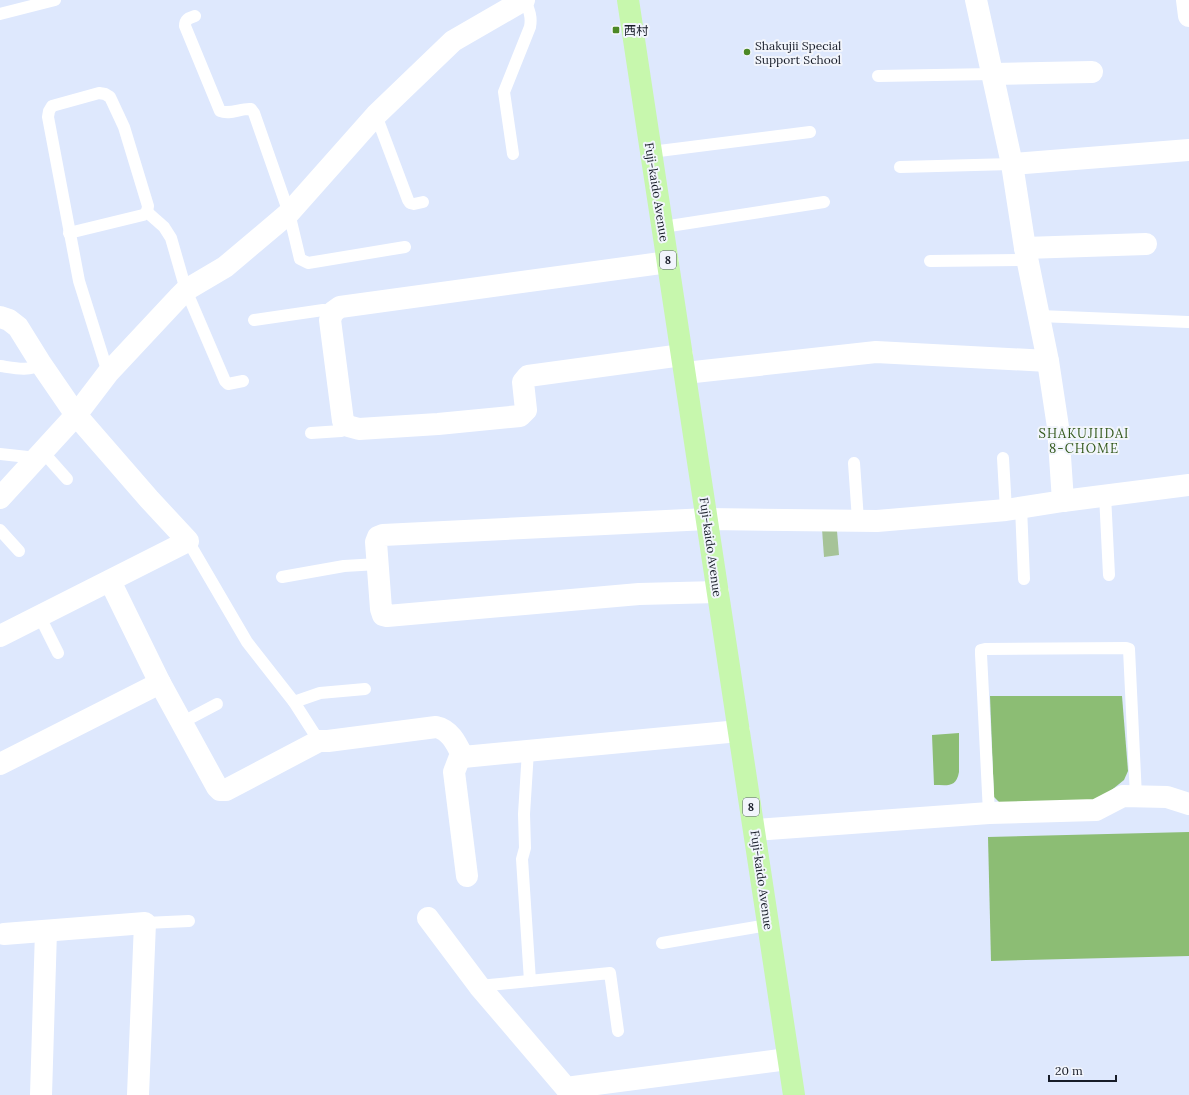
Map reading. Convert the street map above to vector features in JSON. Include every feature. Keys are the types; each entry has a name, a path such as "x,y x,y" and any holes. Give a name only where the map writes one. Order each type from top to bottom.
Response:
{"main road":[{"name":"Fuji-kaido Avenue","path":"628,0 794,1095"}],"street":[{"path":"0,498 76,415 108,373 186,290 225,267 289,213 376,115 453,41 525,0"},
{"path":"976,0 1012,164 1026,254 1048,361 1058,427 1063,501"},
{"path":"1187,0 1189,16"},
{"path":"993,74 1092,72"},
{"path":"1012,164 1189,150"},
{"path":"1026,254 1146,244"},
{"path":"668,262 340,307 333,312 330,320 343,421 348,426 359,429 438,424 520,416 526,410 523,382 528,376 683,364 876,352 1048,361"},
{"path":"0,317 9,320 18,327 76,415 149,499 188,541 0,636"},
{"path":"718,592 640,594 387,616 383,615 381,610 376,542 378,537 383,535 707,519 877,521 1013,509 1105,495 1189,485"},
{"path":"110,581 181,723 220,790 226,790 319,741 436,727 444,730 455,741 463,757"},
{"path":"0,764 160,683"},
{"path":"467,876 454,772 459,759 463,757 739,731"},
{"path":"754,830 989,813 1096,810 1123,796 1168,797 1189,804"},
{"path":"428,918 479,986 566,1088 788,1059"},
{"path":"2,935 145,923 138,1095"},
{"path":"41,1095 46,931"}],"lane":[{"path":"0,14 55,0"},
{"path":"513,154 504,92 532,20 525,0"},
{"path":"195,16 187,19 185,26 220,111 224,113 246,108 251,109 254,113 289,213 300,259 308,263 405,247"},
{"path":"878,76 993,74"},
{"path":"69,233 143,215 147,212 148,206 124,127 110,97 105,94 99,93 52,106 48,117 69,233 79,281 108,373"},
{"path":"376,115 408,200 410,203 414,204 423,202"},
{"path":"651,152 810,132"},
{"path":"900,167 1012,164"},
{"path":"663,227 824,202"},
{"path":"147,212 164,227 171,238 186,290 225,381 228,384 243,382"},
{"path":"930,261 1026,254"},
{"path":"254,320 323,310 333,312"},
{"path":"1039,316 1188,322"},
{"path":"0,366 27,369 37,367 41,364"},
{"path":"312,433 341,431 348,426"},
{"path":"0,454 40,455 68,479"},
{"path":"1003,458 1024,579"},
{"path":"854,463 858,520"},
{"path":"1105,495 1109,575"},
{"path":"0,530 19,551"},
{"path":"188,541 247,642 294,702 319,741"},
{"path":"282,577 344,566 378,564"},
{"path":"39,615 58,653"},
{"path":"989,813 981,654 981,650 985,649 1129,649 1136,797"},
{"path":"294,702 320,693 365,689"},
{"path":"181,723 217,704"},
{"path":"528,751 524,814 525,848 522,859 530,981"},
{"path":"145,923 189,921"},
{"path":"662,943 768,925"},
{"path":"479,986 610,973 618,1031"}],"green space":[{"path":"822,529 837,531 839,555 824,557"},
{"path":"990,696 1122,696 1128,771 1124,780 1098,801 1002,805 994,797"},
{"path":"959,733 958,777 956,781 951,784 934,785 932,735"},
{"path":"1189,832 1189,956 991,961 988,837"}],"place":[{"name":"西村","path":"616,30"},
{"name":"Shakujii Special Support School","path":"747,52"}],"district":[{"name":"SHAKUJIIDAI 8-CHOME","path":"1084,440"}]}
